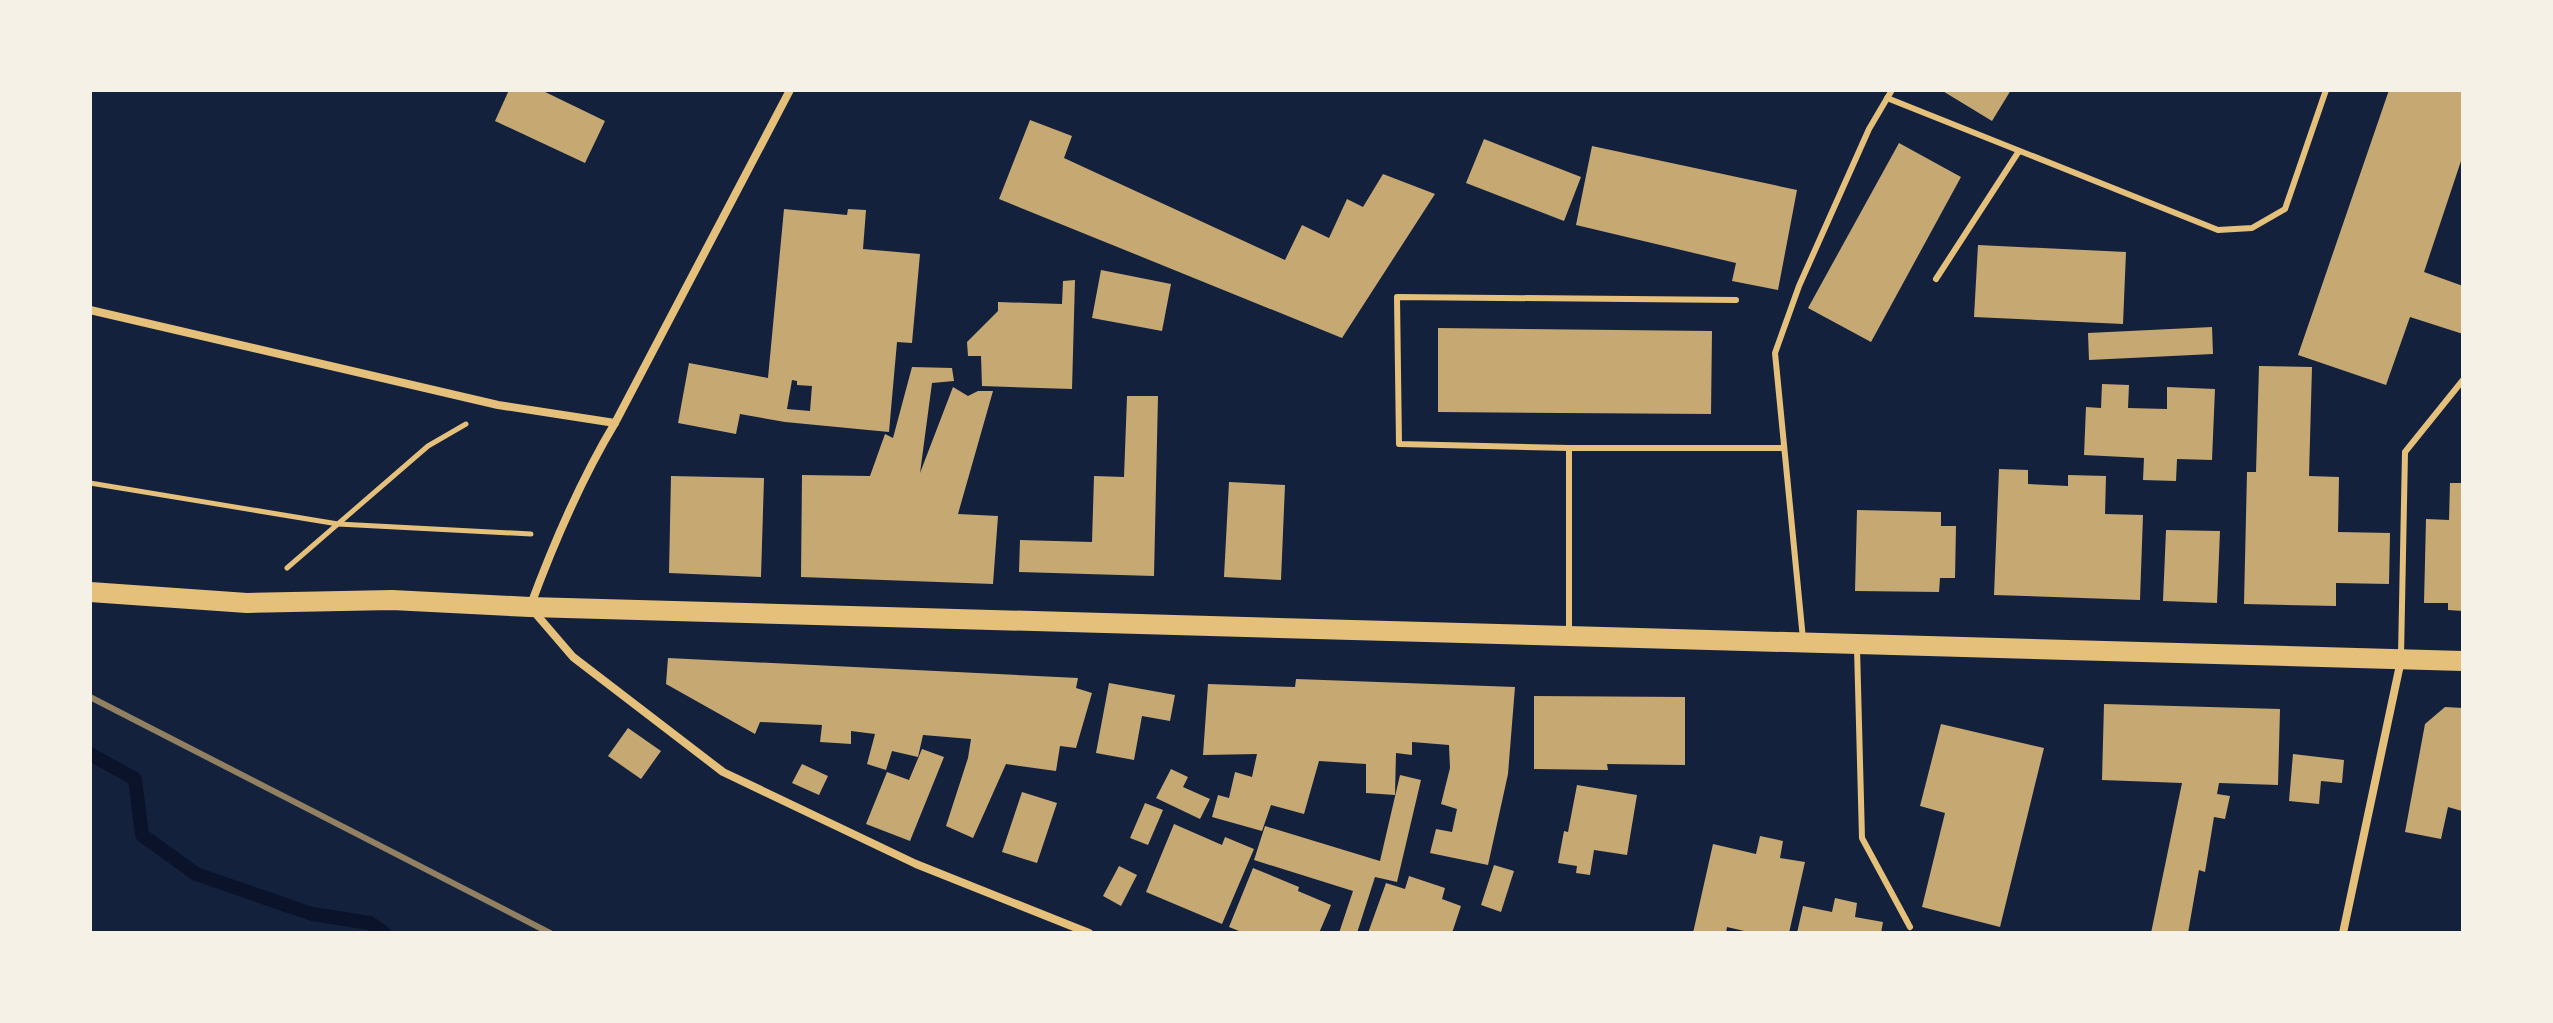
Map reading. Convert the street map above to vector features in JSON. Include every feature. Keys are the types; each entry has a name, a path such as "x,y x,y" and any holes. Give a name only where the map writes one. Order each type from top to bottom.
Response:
{"main road":[{"path":"90,592 247,603 392,600 530,607 2463,661"}],"street":[{"path":"790,90 615,423 593,459 556,536 530,607 573,657 723,772 916,864 1089,933"},
{"path":"90,310 498,405 615,423"},
{"path":"2343,933 2401,659"}],"lane":[{"path":"1803,642 1775,353 1805,272 1869,129 1892,90"},
{"path":"1887,98 2218,230 2252,228 2285,209 2326,90"},
{"path":"1936,279 2019,151"},
{"path":"1736,300 1397,297 1399,444 1784,448"},
{"path":"2401,659 2405,452 2463,380"},
{"path":"1569,448 1569,636"},
{"path":"1856,645 1862,838 1910,927"}],"path":[{"path":"247,603 428,446"},
{"path":"90,483 338,524 556,536"}],"building":[{"path":"509,90 541,90 605,121 585,163 495,121"},
{"path":"1941,90 2011,90 1992,121"},
{"path":"2389,90 2463,90 2463,155 2424,272 2463,286 2463,334 2410,317 2386,385 2298,355"},
{"path":"1030,120 1072,136 1064,158 1285,260 1302,225 1329,238 1347,199 1363,207 1383,174 1435,194 1342,338 999,199"},
{"path":"1484,139 1581,177 1564,221 1466,183"},
{"path":"1899,143 1961,177 1871,342 1808,308"},
{"path":"1592,146 1797,190 1778,290 1732,281 1736,263 1576,225"},
{"path":"784,209 847,215 848,209 866,210 863,249 920,254 912,343 897,342 889,432 785,422 740,414 736,434 678,423 689,363 768,378","holes":["792,380 797,381 797,385 812,386 810,411 787,409"]},
{"path":"1978,245 2126,252 2123,324 1974,317"},
{"path":"1101,270 1171,284 1162,331 1092,318"},
{"path":"1075,280 1072,389 982,386 981,356 968,356 967,342 998,311 998,302 1062,304 1063,281"},
{"path":"2212,327 2213,354 2089,360 2088,333"},
{"path":"1438,328 1712,331 1711,414 1438,412"},
{"path":"2259,366 2312,367 2309,476 2339,477 2338,532 2390,533 2389,584 2336,583 2336,606 2244,604 2247,472 2256,472"},
{"path":"912,367 952,368 954,381 932,383 920,473 953,387 968,396 978,391 993,391 958,514 998,516 993,584 801,577 802,475 870,476 885,434 893,438"},
{"path":"2102,384 2129,385 2128,408 2167,409 2167,387 2215,389 2212,460 2177,459 2176,481 2143,480 2144,458 2084,455 2086,407 2101,408"},
{"path":"1127,396 1158,396 1154,576 1019,572 1020,540 1092,542 1094,476 1124,477"},
{"path":"1999,469 2028,470 2028,484 2068,486 2068,475 2106,476 2105,514 2143,515 2140,600 1994,595"},
{"path":"671,476 764,478 761,577 669,573"},
{"path":"1229,482 1285,485 1281,580 1224,577"},
{"path":"2450,483 2463,483 2463,611 2448,610 2448,603 2424,603 2426,519 2449,520"},
{"path":"1857,510 1941,512 1941,526 1956,526 1955,578 1940,578 1939,592 1855,591"},
{"path":"2166,530 2220,531 2217,603 2163,601"},
{"path":"668,658 1078,678 1076,688 1092,693 1076,748 1060,746 1056,771 1006,764 973,838 946,826 971,739 923,735 918,757 892,751 886,770 867,764 875,734 851,731 851,744 820,742 822,725 760,722 755,734 666,684"},
{"path":"1296,679 1515,687 1508,774 1488,865 1430,853 1436,829 1452,832 1457,809 1441,804 1450,768 1449,745 1412,742 1412,755 1396,753 1395,795 1366,793 1366,764 1319,761 1304,814 1271,805 1262,831 1212,817 1218,795 1229,798 1235,772 1252,777 1257,754 1203,755 1208,684 1295,687"},
{"path":"1109,683 1175,695 1170,721 1142,716 1134,760 1096,753"},
{"path":"1534,696 1685,697 1685,765 1607,764 1608,770 1534,769"},
{"path":"2104,704 2280,709 2278,785 2219,783 2217,794 2230,796 2225,819 2214,817 2205,872 2199,870 2188,933 2151,933 2182,783 2102,780"},
{"path":"2445,707 2463,708 2463,805 2462,811 2448,807 2441,839 2405,832 2425,724"},
{"path":"1941,724 2044,748 2000,927 1922,907 1945,813 1920,806"},
{"path":"628,728 661,751 641,779 608,756"},
{"path":"922,749 944,757 910,841 866,824 887,772 909,780"},
{"path":"2293,754 2344,760 2342,783 2321,781 2319,804 2289,801"},
{"path":"802,764 828,776 819,795 792,783"},
{"path":"1171,769 1188,777 1183,787 1210,799 1200,819 1156,798"},
{"path":"1400,775 1421,780 1397,882 1375,877 1357,933 1339,933 1353,891 1254,860 1265,826 1380,861"},
{"path":"1577,785 1637,795 1627,855 1594,850 1590,875 1576,873 1577,866 1558,863"},
{"path":"1022,792 1057,803 1037,863 1002,852"},
{"path":"1145,803 1163,810 1148,845 1130,838"},
{"path":"1174,824 1222,845 1225,837 1254,849 1222,924 1146,892"},
{"path":"1760,836 1783,841 1780,858 1805,862 1789,933 1753,933 1727,927 1726,933 1693,933 1713,844 1756,854"},
{"path":"1494,865 1514,871 1501,912 1481,905"},
{"path":"1119,866 1137,875 1121,906 1103,896"},
{"path":"1253,868 1299,887 1298,891 1331,905 1319,933 1244,933 1229,927"},
{"path":"1409,876 1445,888 1442,899 1461,906 1452,933 1368,933 1386,883 1405,889"},
{"path":"1835,898 1857,903 1855,917 1883,922 1881,933 1797,933 1803,906 1832,912"}],"waterway":[{"path":"90,754 135,779 142,835 196,874 312,914 370,923 384,933"}],"railway":[{"path":"90,697 550,933"}]}
